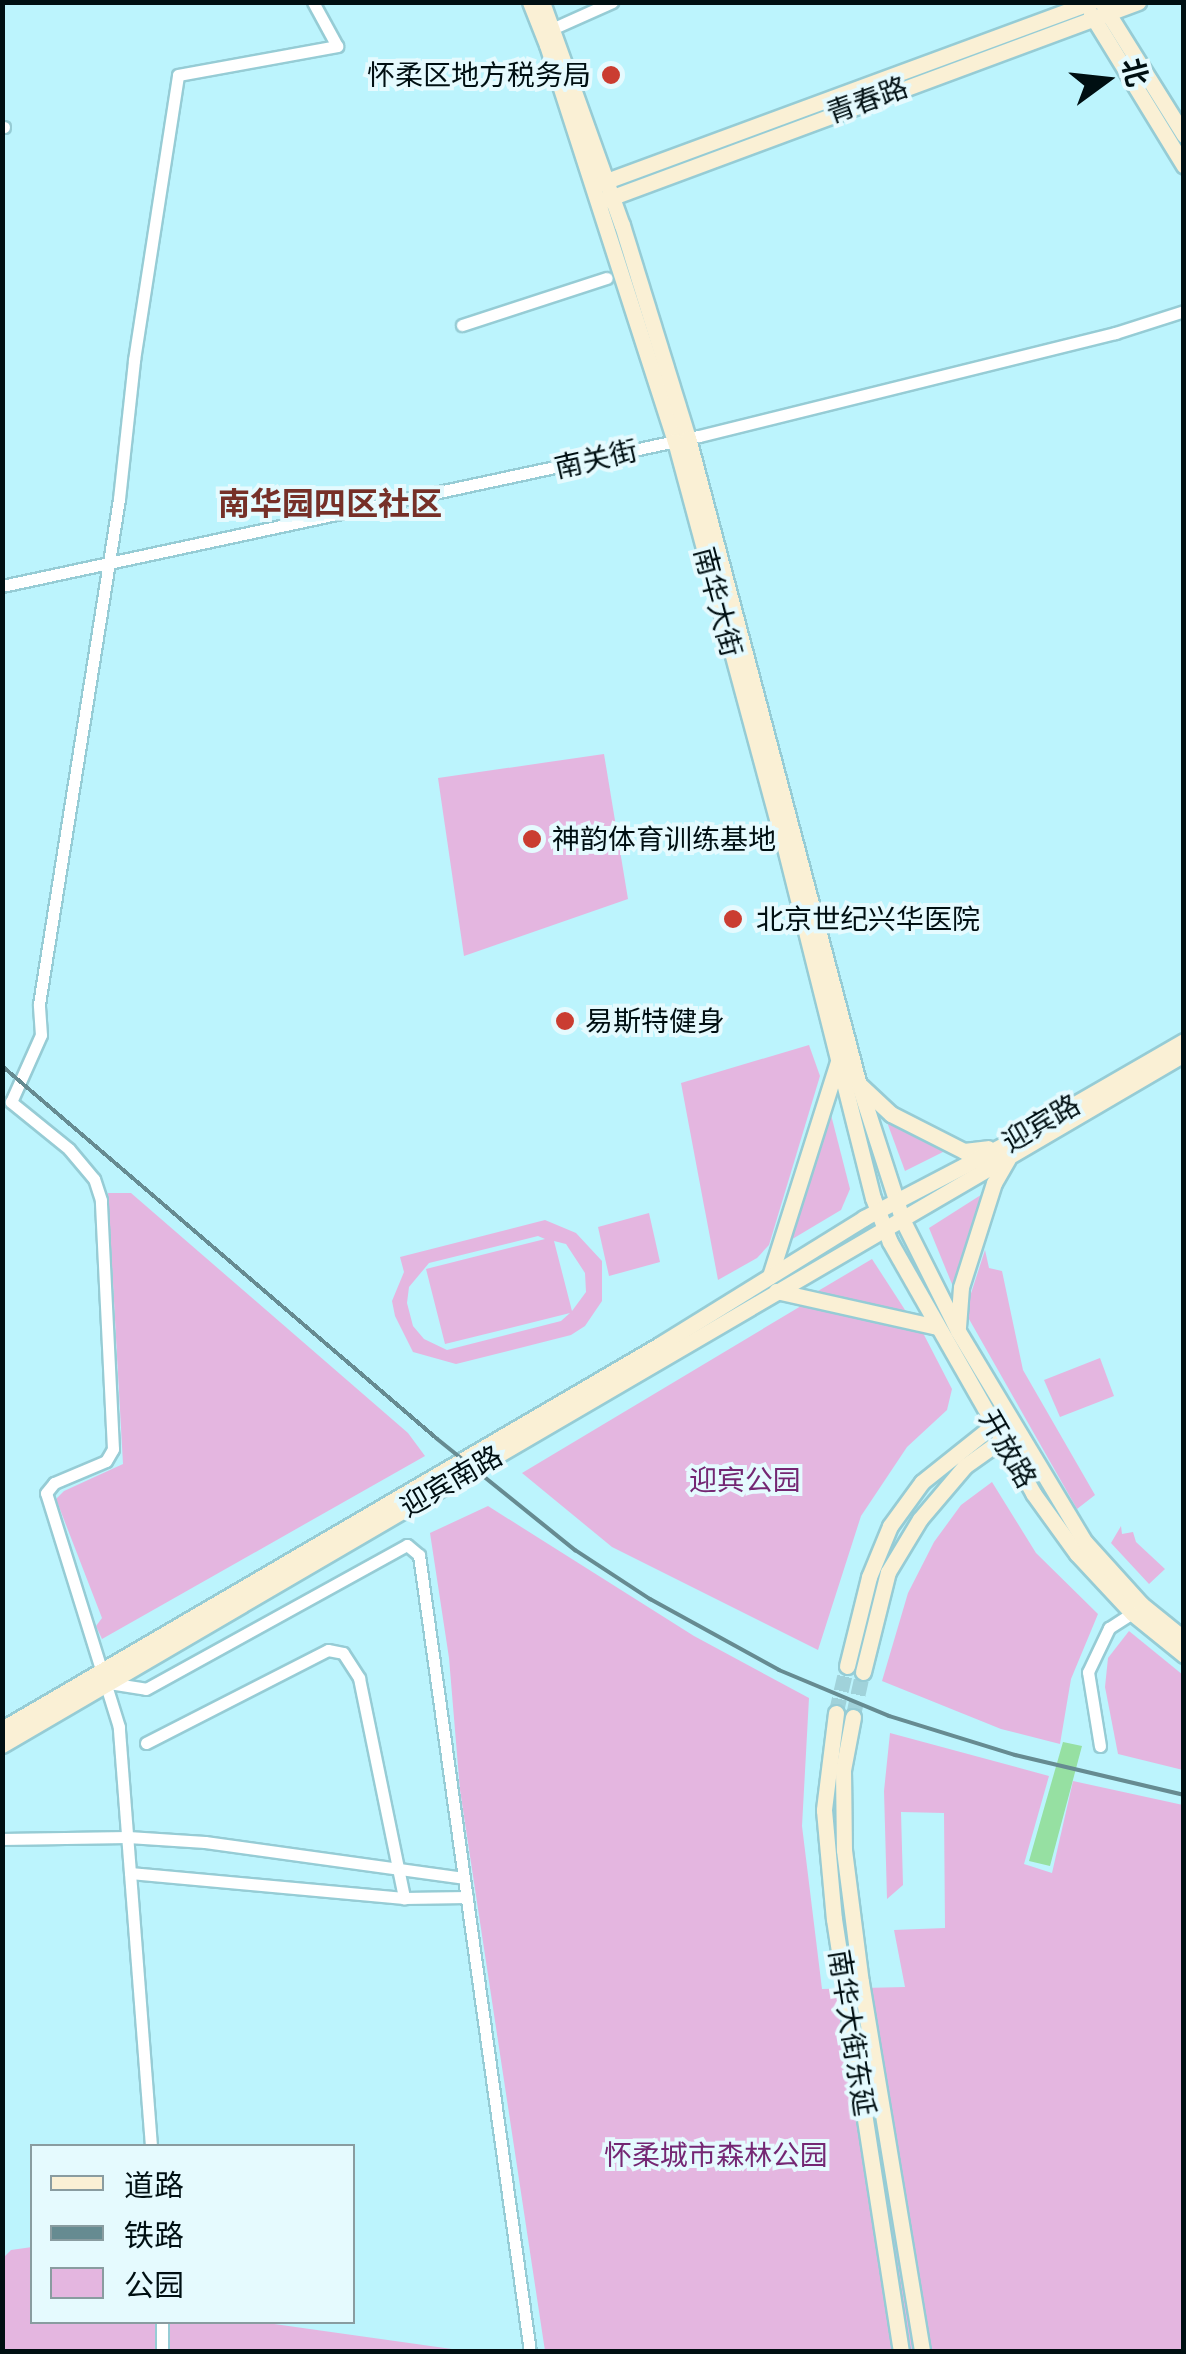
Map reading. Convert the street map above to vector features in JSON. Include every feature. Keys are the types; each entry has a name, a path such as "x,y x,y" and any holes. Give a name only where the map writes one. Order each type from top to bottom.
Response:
{"main road":[{"name":"南华大街","path":"530,2 599,183"},
{"name":"南华大街","path":"542,2 554,28 604,200 681,439 859,1085 896,1201"},
{"name":"青春路","path":"599,183 1094,7 1138,2"},
{"name":"青春路","path":"604,200 1094,7"},
{"path":"1094,7 1184,135"},
{"path":"1094,7 1184,166"},
{"name":"南华大街","path":"681,439 877,1210"},
{"name":"迎宾路","path":"903,1220 1184,1041"},
{"name":"迎宾路","path":"877,1210 1005,1152 1184,1054"},
{"path":"838,1062 773,1284 936,1327"},
{"path":"859,1085 891,1114 964,1151 1005,1152 961,1288 958,1331"},
{"name":"开放路","path":"896,1201 958,1331 1086,1544 1141,1604 1184,1639"},
{"name":"开放路","path":"877,1210 936,1327 994,1423 1000,1440 1077,1554 1132,1613 1184,1655"},
{"name":"迎宾南路","path":"773,1284 877,1210"},
{"name":"迎宾南路","path":"2,1745 107,1677 773,1284 903,1220"},
{"path":"1009,1414 922,1482 890,1526 869,1577 855,1669 888,1572 948,1483 1017,1430"},
{"name":"迎宾南路","path":"2,1729 107,1677"},
{"name":"南华大街东延","path":"901,2352 834,1919 824,1810 844,1715 844,1850 861,1982 922,2352"}],"street":[{"path":"151,2144 120,1727 46,1493 54,1482 106,1461 112,1448 101,1200 94,1179 68,1149 11,1102 9,1092 41,1035 39,1004 178,75 337,46 313,2"},
{"path":"554,28 612,2"},
{"path":"462,325 607,278"},
{"name":"南关街","path":"2,586 681,439 1061,347 1184,311"},
{"path":"107,1677 146,1689 407,1544 420,1556 530,2352"},
{"path":"1100,1746 1088,1672 1108,1628 1132,1613"},
{"path":"146,1743 328,1650 342,1654 359,1678 404,1898"},
{"path":"2,1839 128,1837 464,1878"},
{"path":"130,1873 404,1898 467,1897"},
{"path":"162,2324 162,2352"}],"green space":[{"name":"神韵体育训练基地","path":"604,754 628,899 464,956 438,778"},
{"path":"809,1045 820,1076 769,1245 757,1258 718,1280 681,1083"},
{"path":"829,1107 850,1189 841,1210 789,1241"},
{"path":"884,1114 951,1148 905,1171"},
{"path":"108,1193 131,1193 408,1433 425,1456 102,1639 96,1626 102,1618 56,1499 64,1491 123,1464"},
{"path":"984,1193 954,1289 929,1228"},
{"path":"649,1213 660,1262 609,1276 598,1227"},
{"path":"545,1220 576,1233 602,1261 602,1301 585,1326 571,1335 456,1364 413,1352 392,1301 404,1272 400,1257","holes":["538,1236 545,1239 426,1269 445,1344 570,1313 561,1321 447,1350 424,1339 413,1326 407,1303 409,1287 429,1263","554,1241 566,1244 585,1273 586,1292 572,1311"]},
{"path":"985,1250 989,1268 1002,1271 1023,1370 1095,1495 1077,1509 965,1312"},
{"path":"872,1259 907,1313 818,1291"},
{"name":"迎宾公园","path":"801,1306 922,1331 952,1389 947,1410 907,1447 861,1516 818,1650 612,1547 522,1473"},
{"path":"1100,1358 1114,1396 1060,1417 1044,1380"},
{"path":"992,1482 1036,1553 1098,1614 1071,1679 1060,1744 1001,1729 882,1681 908,1593 934,1542 961,1505"},
{"name":"怀柔城市森林公园","path":"488,1506 694,1636 809,1698 802,1826 822,1989 905,1987 894,1930 945,1928 944,1813 901,1812 903,1885 887,1899 884,1791 890,1733 1049,1776 1024,1864 1052,1873 1073,1781 1183,1805 1183,2351 545,2351 460,1790 449,1658 430,1533"},
{"path":"1121,1526 1122,1534 1133,1532 1136,1542 1165,1569 1149,1584 1111,1543"},
{"path":"1129,1631 1183,1675 1183,1770 1118,1754 1105,1687 1108,1658"},
{"path":"30,2247 30,2324 274,2324 466,2351 3,2351 2,2259 11,2250"}],"shaded area":[{"path":"1063,1742 1082,1746 1050,1866 1029,1861"}],"tunnel":[{"path":"836,1713 847,1666"},
{"path":"853,1717 863,1672"}],"railway":[{"path":"2,1066 436,1438 575,1550 650,1599 779,1670 889,1716 1015,1755 1184,1795"}],"place":[{"name":"怀柔区地方税务局","path":"611,75"},
{"name":"神韵体育训练基地","path":"532,839"},
{"name":"北京世纪兴华医院","path":"733,919"},
{"name":"易斯特健身","path":"565,1021"}],"district":[{"name":"南华园四区社区","path":"330,504"}]}
